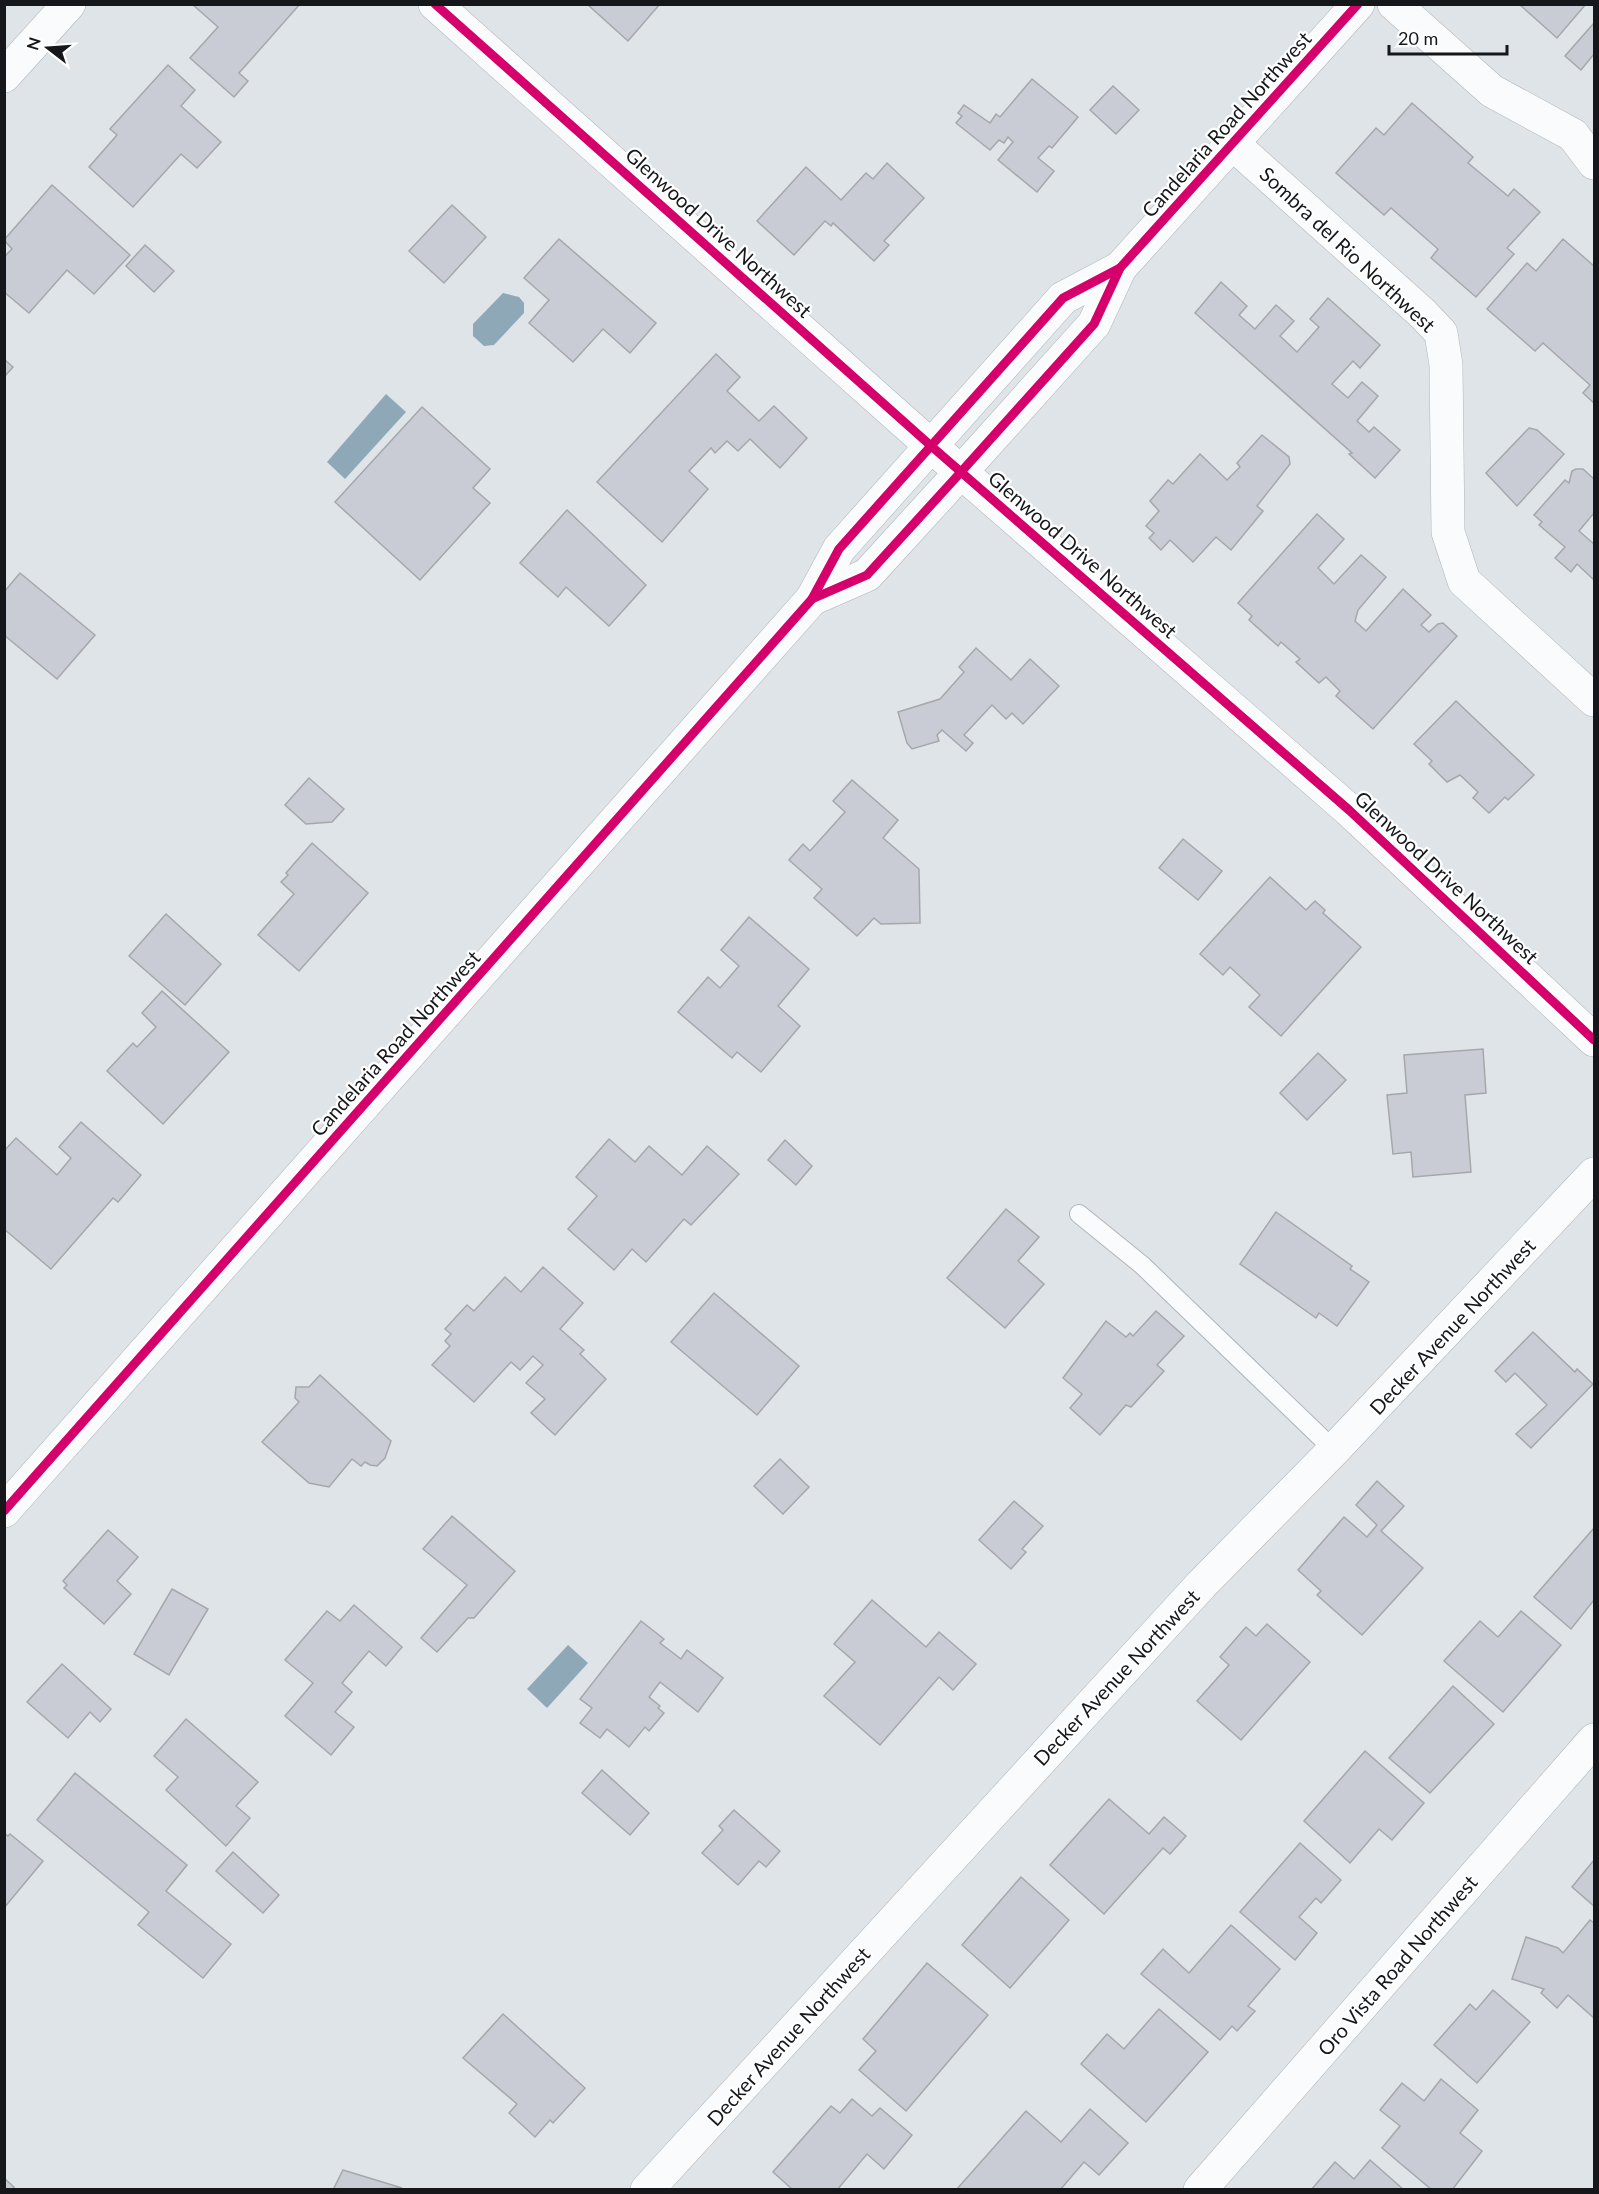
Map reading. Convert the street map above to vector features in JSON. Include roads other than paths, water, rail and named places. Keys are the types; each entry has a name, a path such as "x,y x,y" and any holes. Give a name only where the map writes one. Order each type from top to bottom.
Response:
{"street":[{"path":"4,76 69,4"},
{"name":"Candelaria Road Northwest","path":"812,599 867,575 1094,324 1120,268 1358,4"},
{"path":"1394,4 1492,91 1573,135 1594,163"},
{"name":"Glenwood Drive Northwest","path":"440,6 930,445 1349,810 1594,1040"},
{"name":"Sombra del Rio Northwest","path":"1233,144 1422,313 1441,333 1446,364 1448,532 1464,581 1594,700"},
{"name":"Candelaria Road Northwest","path":"4,1511 812,599 839,549 930,445 1063,298 1120,268"},
{"name":"Decker Avenue Northwest","path":"647,2190 1201,1585 1334,1450 1594,1174"},
{"name":"Oro Vista Road Northwest","path":"1200,2190 1594,1740"}],"lane":[{"path":"1079,1214 1142,1265 1334,1450"}],"water":[{"path":"503,293 519,297 524,303 524,313 494,345 484,346 473,336 473,324"},
{"path":"386,394 406,412 345,479 327,462"},
{"path":"568,1645 588,1663 547,1708 527,1689"}]}
